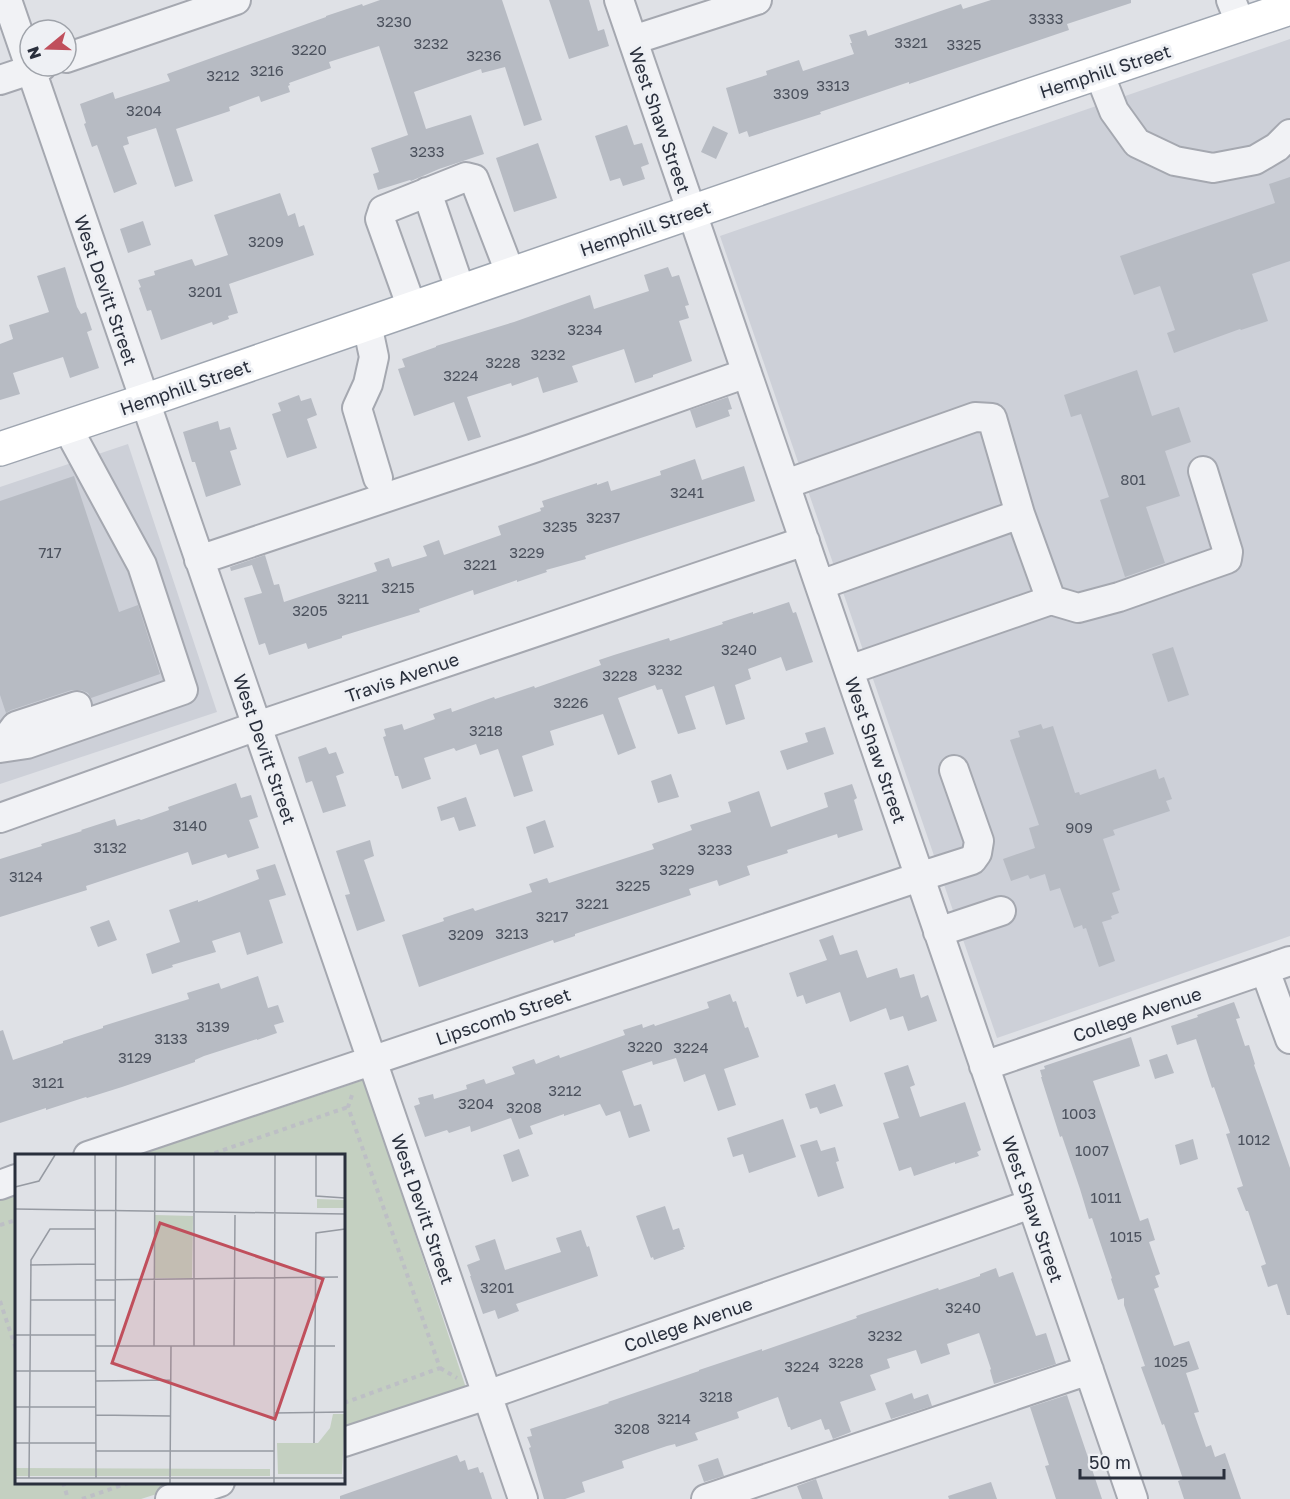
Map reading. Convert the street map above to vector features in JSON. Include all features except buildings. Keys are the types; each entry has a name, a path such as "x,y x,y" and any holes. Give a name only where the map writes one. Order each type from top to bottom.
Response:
{"main road":[{"name":"Hemphill Street","path":"0,449 1099,72 1236,13 1290,8"}],"street":[{"name":"West Devitt Street","path":"7,0 18,26"},
{"path":"78,54 236,0"},
{"name":"West Shaw Street","path":"619,0 1133,1499"},
{"path":"633,40 757,0"},
{"path":"1099,72 1114,111 1137,143 1175,161 1213,168 1255,160 1277,147 1290,134"},
{"path":"0,80 18,74"},
{"name":"West Devitt Street","path":"39,78 144,401 523,1499"},
{"path":"412,308 380,219 383,210 466,177 474,179 511,274"},
{"path":"427,192 461,292"},
{"path":"367,324 374,357 368,384 357,408 378,478"},
{"path":"199,560 531,449 747,373"},
{"path":"786,484 975,417 992,418 1020,514 1051,600"},
{"path":"0,747 27,744 183,690 142,565 67,427"},
{"path":"849,670 1051,600 1078,608 1119,597 1227,559 1228,552 1203,471"},
{"path":"820,585 1020,514"},
{"name":"Travis Avenue","path":"2,811 805,541"},
{"name":"Lipscomb Street","path":"91,1154 972,860 977,853 979,841 954,770"},
{"path":"938,932 1001,911"},
{"path":"1278,966 1290,1040"},
{"name":"College Avenue","path":"984,1066 1278,966"},
{"path":"0,1185 15,1179"},
{"name":"College Avenue","path":"345,1442 487,1395 1031,1204"},
{"path":"706,1499 1089,1370"},
{"path":"170,1499 214,1484"}],"path":[{"path":"345,1403 440,1368 348,1107 353,1091"},
{"path":"209,1154 348,1107"},
{"path":"0,1225 15,1220"},
{"path":"0,1301 15,1346"},
{"path":"82,1499 126,1484"},
{"path":"61,1499 68,1498"}],"shaded area":[{"path":"1290,39 1290,936 997,1038 720,236"},
{"path":"128,444 217,712 0,784 0,487"}],"green space":[{"path":"364,1080 467,1391 345,1432 345,1154 142,1154"},
{"path":"15,1195 15,1484 188,1484 141,1499 0,1499 0,1200"}]}
